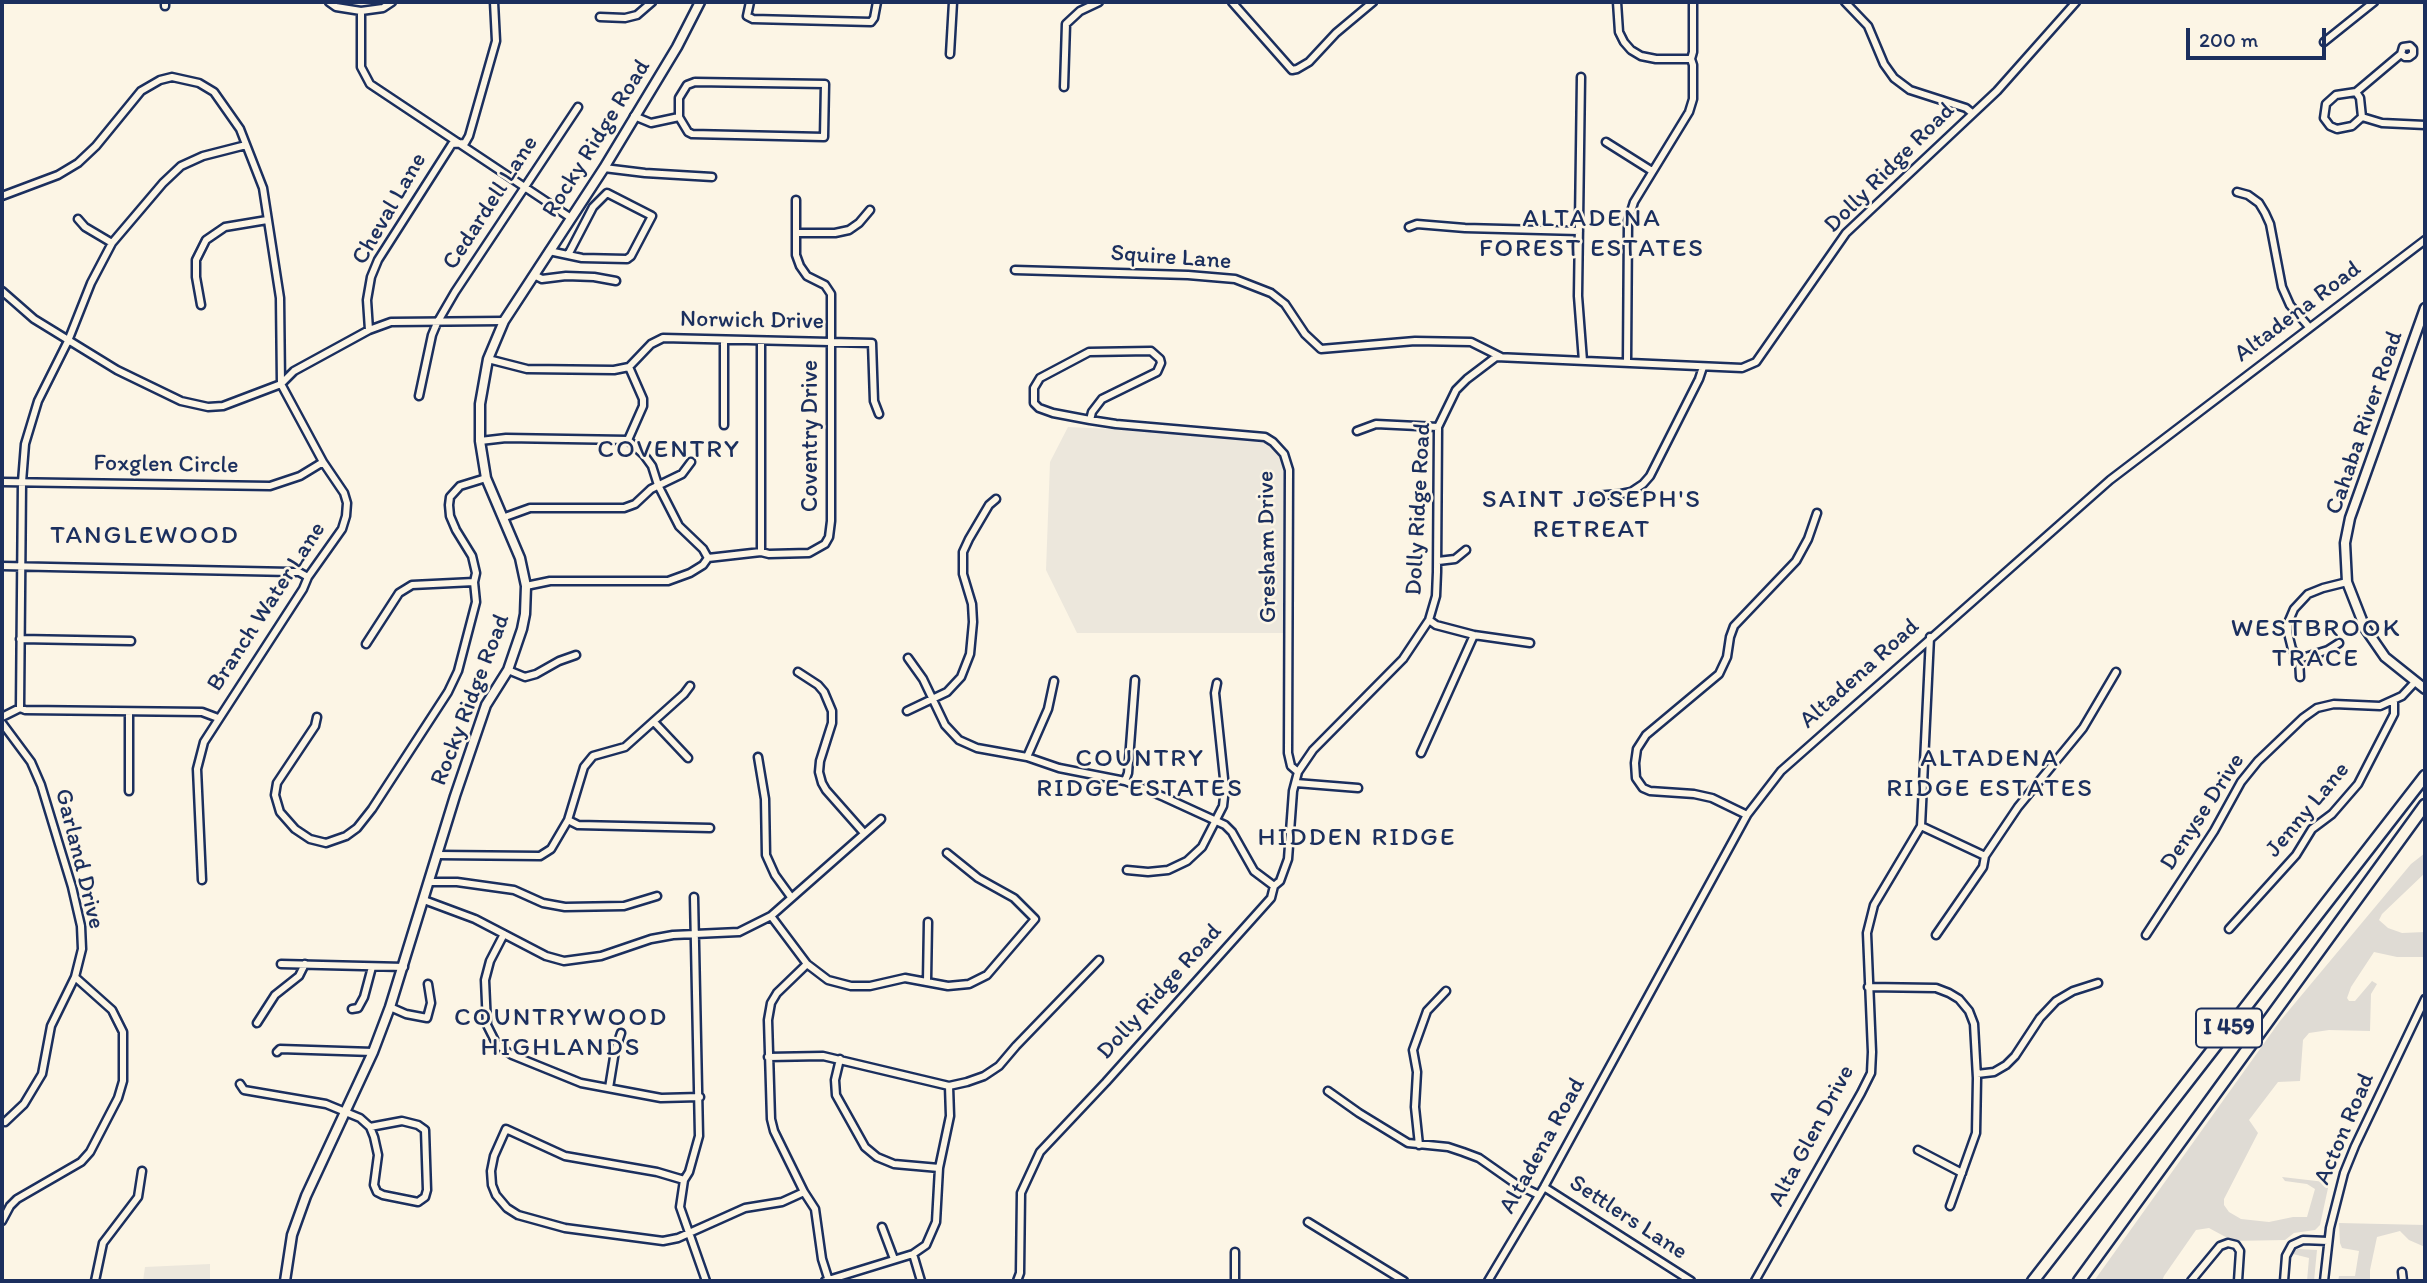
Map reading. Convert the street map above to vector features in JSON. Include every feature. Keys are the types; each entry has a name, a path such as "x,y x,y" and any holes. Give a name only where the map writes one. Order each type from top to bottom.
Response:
{"highway":[{"name":"I 459","path":"2032,1281 2425,776"},
{"name":"I 459","path":"2079,1281 2425,804"}],"main road":[{"name":"Rocky Ridge Road","path":"285,1281 292,1235 303,1203 373,1052 404,968 486,705 508,670 522,629 526,586 520,558 505,517 486,478 480,441 480,404 488,359 504,321 604,168 701,2"},
{"name":"Cahaba River Road","path":"2425,308 2350,518 2345,543 2347,582 2354,606 2365,628 2383,654 2425,689"}],"street":[{"path":"329,2 336,8 361,12 383,8 392,2"},
{"name":"Cheval Lane","path":"369,330 367,299 371,277 378,260 452,144 465,143 469,136 494,49 494,2"},
{"path":"600,17 625,18 637,15 652,2"},
{"path":"750,2 747,16 753,19 871,22 877,2"},
{"path":"950,54 953,2"},
{"path":"1064,88 1066,24 1080,12 1099,2"},
{"path":"1232,2 1292,70 1309,62 1336,33 1373,2"},
{"path":"1618,2 1619,32 1631,50 1641,56 1656,59 1690,59"},
{"path":"1627,363 1628,221 1634,202 1689,112 1693,99 1693,65 1690,59 1693,52 1693,2"},
{"path":"1845,2 1868,26 1884,64 1894,78 1910,90 1966,108 1972,113"},
{"name":"Dolly Ridge Road","path":"1017,1281 1020,1273 1021,1193 1040,1152 1259,912 1272,894 1274,886 1280,881 1288,859 1293,792 1298,772 1313,750 1403,659 1429,620 1436,596 1438,561 1438,427 1449,401 1467,379 1496,357 1742,368 1756,362 1846,233 1997,91 2076,2"},
{"path":"2324,43 2374,2"},
{"path":"361,12 361,67 370,85 571,218"},
{"path":"2362,117 2344,129 2330,127 2324,118 2326,104 2336,95 2356,92 2402,54"},
{"name":"Branch Water Lane","path":"2,196 58,175 78,163 96,146 141,91 160,80 172,77 199,83 214,92 240,129 263,188 280,298 281,384 323,462 344,493 347,503 346,516 342,529 308,577 303,589 204,742 197,769 202,880"},
{"path":"1581,77 1578,296 1583,361"},
{"path":"695,82 825,85 824,137 701,135 688,132 678,117 681,94 687,85 695,82"},
{"path":"2356,92 2362,108 2362,117"},
{"name":"Cedardell Lane","path":"419,396 437,323 578,107"},
{"path":"634,116 651,123 678,117"},
{"path":"2362,117 2382,123 2425,125"},
{"path":"1606,142 1652,172"},
{"path":"20,708 22,482 28,429 38,401 112,243 181,166 203,156 246,145"},
{"path":"604,168 712,177"},
{"path":"2237,192 2248,195 2259,203 2265,213 2270,224 2282,287 2290,305 2309,327"},
{"path":"549,251 568,255 600,260 626,260 631,256 652,216 607,193 593,207 568,255"},
{"name":"Coventry Drive","path":"526,586 550,580 668,581 690,573 703,565 708,558 761,552 809,553 818,550 829,537 831,294 825,285 807,276 800,266 796,254 796,200"},
{"path":"797,233 835,233 849,230 870,210"},
{"path":"78,219 85,227 112,243"},
{"path":"201,305 196,260 206,240 225,227 267,220"},
{"path":"1409,227 1417,224 1579,231"},
{"name":"Altadena Road","path":"1488,1281 1544,1187 1747,815 1781,771 2110,480 2425,240"},
{"name":"Squire Lane","path":"1014,270 1235,279 1270,293 1286,304 1305,334 1321,349 1415,341 1471,342 1503,358"},
{"path":"534,275 547,280 566,276 594,276 616,281"},
{"path":"2,291 34,319 68,341 145,385 197,406 223,406 281,384 294,371 369,330 391,322 504,321"},
{"name":"Norwich Drive","path":"629,367 657,340 872,343 874,401 879,414"},
{"path":"724,340 724,425"},
{"path":"761,341 761,552"},
{"name":"Gresham Drive","path":"1090,420 1092,411 1102,398 1157,372 1161,363 1151,351 1089,352 1040,378 1034,388 1034,403 1053,413 1090,420 1146,428 1251,435 1273,442 1284,454 1289,470 1288,753 1291,766 1298,772"},
{"path":"488,359 527,369 614,370 629,367 643,399 643,407 628,440"},
{"path":"1593,496 1625,494 1643,484 1650,476 1696,387 1703,367"},
{"path":"1357,431 1376,424 1438,427"},
{"path":"480,441 506,438 628,440 646,457 679,526 703,549 708,558"},
{"name":"Foxglen Circle","path":"2,482 270,486 300,476 323,462"},
{"path":"505,517 530,508 624,508 635,504 651,489 682,474 691,462"},
{"path":"317,717 315,726 277,783 275,795 280,812 295,829 310,839 326,843 346,836 357,828 447,692 458,671 476,602 476,573 472,556 450,516 450,497 460,486 486,478"},
{"path":"907,711 947,692 957,683 970,653 973,613 963,574 963,552 975,527 996,499"},
{"path":"1747,815 1712,798 1694,793 1650,792 1643,788 1636,778 1637,749 1646,735 1719,674 1727,657 1734,626 1796,561 1808,539 1817,513"},
{"path":"1438,561 1455,559 1466,550"},
{"path":"2,566 299,572 308,577"},
{"path":"366,644 399,593 412,585 474,582"},
{"path":"2300,677 2299,659 2292,649 2288,633 2288,624 2294,608 2308,594 2323,587 2347,582"},
{"path":"1429,620 1436,625 1474,635 1530,643"},
{"path":"1421,752 1474,635"},
{"name":"Alta Glen Drive","path":"1755,1281 1871,1073 1867,933 1870,916 1921,826 1930,637"},
{"path":"20,639 131,641"},
{"path":"2299,659 2328,650 2339,643"},
{"path":"508,670 525,677 576,655"},
{"path":"908,658 923,679 945,725 959,740 977,748 1125,781 1224,825 1232,832 1254,871 1274,886"},
{"path":"798,672 818,685 832,711 832,723 820,761 822,783 864,833"},
{"path":"1936,935 1983,867 1985,856 1992,850 2018,807 2083,728 2116,672"},
{"path":"1125,781 1128,773 1135,680"},
{"path":"1027,757 1048,709 1054,681"},
{"path":"2394,702 2415,682"},
{"path":"1127,870 1168,870 1186,862 1202,847 1223,806 1225,788 1215,693 1217,683"},
{"path":"438,855 540,856 551,849 568,820 584,767 593,756 625,747 690,686"},
{"name":"Jenny Lane","path":"2229,929 2295,855 2312,829 2333,814 2358,784 2394,714 2394,702"},
{"name":"Denyse Drive","path":"2146,935 2214,831 2241,782 2258,761 2303,718 2317,708 2334,704 2367,707 2394,702"},
{"path":"2,717 20,708 202,712 218,719"},
{"path":"129,712 130,791"},
{"path":"654,722 688,758"},
{"name":"Garland Drive","path":"2,723 31,762 41,785 71,886 81,926 82,949 75,977 54,1016 42,1074 24,1104 5,1122"},
{"path":"758,757 765,799 766,855 775,875 791,897"},
{"path":"1296,783 1358,788"},
{"path":"424,900 461,913 546,956 564,961 601,956 658,937 739,932 771,916 881,819"},
{"path":"568,820 578,825 710,828"},
{"path":"1921,826 1985,856"},
{"path":"771,916 807,964 828,980 851,986 870,986 905,978 948,986 969,984 987,975 1035,919 1014,898 978,878 947,853"},
{"path":"430,882 457,882 514,890 543,903 565,907 624,906 657,896"},
{"path":"694,897 699,1136 689,1172 684,1180 680,1207 706,1281"},
{"path":"927,981 928,922"},
{"path":"504,934 490,961 485,980 487,1025 495,1041 512,1055 581,1083 661,1098 700,1097"},
{"path":"768,1057 823,1056 949,1086 984,1076 999,1066 1099,960"},
{"path":"281,964 404,968"},
{"path":"257,1023 275,995 299,976 305,964"},
{"path":"807,964 777,993 771,1003 768,1057 774,1131 815,1209 828,1281 913,1254 926,1245 934,1230 939,1168 949,1124 949,1086"},
{"path":"352,1009 358,1008 364,998 372,967"},
{"path":"2,1222 17,1199 81,1162 90,1152 118,1098 123,1081 122,1032 112,1010 75,977"},
{"path":"1977,1074 1994,1072 2006,1065 2040,1018 2056,1001 2073,991 2098,983"},
{"path":"390,1007 406,1014 427,1018 431,1003 428,984"},
{"path":"1868,987 1936,988 1959,999 1969,1011 1974,1024 1976,1133 1951,1206"},
{"path":"1419,1145 1415,1107 1417,1072 1413,1050 1427,1010 1446,992"},
{"name":"Acton Road","path":"2324,1281 2336,1202 2349,1160 2425,999"},
{"path":"609,1088 621,1033"},
{"path":"276,1052 280,1049 373,1052"},
{"path":"840,1059 835,1080 836,1095 865,1147 877,1157 894,1164 939,1168"},
{"path":"240,1084 244,1090 326,1104 360,1118 370,1127 374,1136 378,1155 374,1185 377,1192 418,1202 425,1197 426,1190 425,1130 418,1125 402,1121 370,1127"},
{"name":"Settlers Lane","path":"1328,1091 1394,1136 1419,1145 1448,1147 1479,1158 1516,1184 1539,1195"},
{"path":"684,1180 657,1172 565,1156 506,1129 494,1156 491,1171 496,1195 507,1208 518,1215 565,1228 663,1241 745,1208 782,1202 804,1192"},
{"path":"1919,1150 1962,1173"},
{"path":"95,1281 103,1243 138,1196 142,1171"},
{"name":"Settlers Lane","path":"1544,1187 1691,1281"},
{"path":"1308,1222 1404,1281"},
{"path":"882,1227 894,1259"},
{"path":"2284,1281 2286,1253 2292,1245 2304,1240 2328,1241"},
{"path":"2191,1281 2220,1246 2228,1243 2236,1245 2240,1251 2238,1281"},
{"path":"1235,1252 1235,1281"},
{"path":"913,1254 921,1281"},
{"path":"2402,1272 2403,1281"}],"shaded area":[{"path":"1068,427 1176,432 1263,441 1277,450 1285,466 1284,633 1077,633 1046,570 1050,462"},
{"path":"2425,853 2425,873 2379,920 2388,928 2402,933 2425,932 2425,957 2397,957 2374,952 2351,987 2347,998 2349,1001 2355,1001 2372,981 2377,984 2371,994 2370,1031 2329,1030 2309,1033 2303,1040 2300,1081 2278,1082 2249,1120 2258,1133 2224,1199 2224,1205 2229,1212 2241,1219 2269,1222 2307,1217 2315,1189 2307,1184 2285,1181 2282,1177 2325,1182 2328,1188 2320,1225 2315,1230 2294,1233 2285,1240 2233,1241 2209,1228 2196,1230 2162,1281 2094,1281 2280,1021 2411,864"},
{"path":"2339,1223 2425,1225 2425,1247 2409,1240 2400,1231 2377,1237 2370,1281 2338,1281 2339,1276 2355,1276 2359,1251 2342,1248"},
{"path":"2294,1250 2317,1250 2314,1281 2307,1281 2309,1258 2293,1254"},
{"path":"210,1264 210,1281 143,1281 145,1267"}],"district":[{"name":"ALTADENA FOREST ESTATES","path":"1592,234"},
{"name":"COVENTRY","path":"669,450"},
{"name":"SAINT JOSEPH'S RETREAT","path":"1592,515"},
{"name":"TANGLEWOOD","path":"145,536"},
{"name":"WESTBROOK TRACE","path":"2316,644"},
{"name":"COUNTRY RIDGE ESTATES","path":"1140,774"},
{"name":"ALTADENA RIDGE ESTATES","path":"1990,774"},
{"name":"HIDDEN RIDGE","path":"1357,838"},
{"name":"COUNTRYWOOD HIGHLANDS","path":"561,1033"}]}
